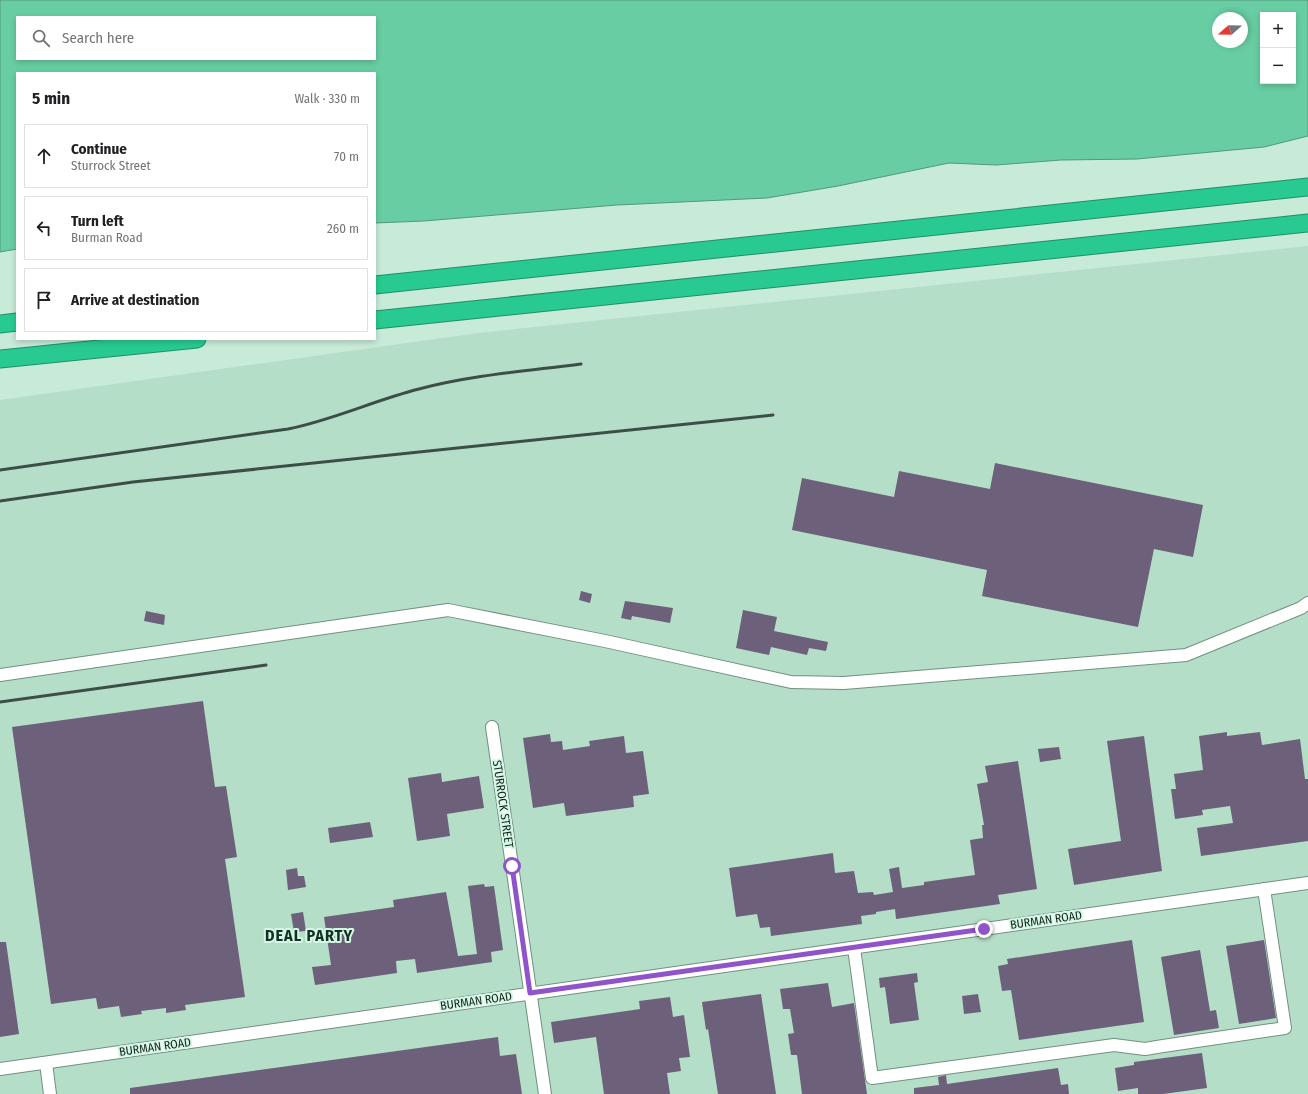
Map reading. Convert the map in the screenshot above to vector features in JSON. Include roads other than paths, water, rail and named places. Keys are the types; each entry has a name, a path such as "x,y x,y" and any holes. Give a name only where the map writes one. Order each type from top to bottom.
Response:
{"highway":[{"path":"376,285 1308,187"},
{"path":"376,320 1308,224"},
{"path":"0,324 16,322"},
{"path":"0,360 188,340"}],"street":[{"path":"0,675 448,610 605,641 791,682 844,683 1186,655 1301,608 1308,603"},
{"name":"STURROCK STREET","path":"492,727 545,1094"},
{"name":"BURMAN ROAD","path":"0,1069 1308,883"},
{"path":"854,948 872,1078 1114,1045 1151,1048 1285,1028 1264,889"},
{"path":"46,1063 50,1094"}],"railway":[{"path":"0,470 288,429 439,384 500,374 581,364"},
{"path":"0,501 133,482 773,415"},
{"path":"0,702 266,665"}],"district":[{"name":"DEAL PARTY","path":"309,935"}]}
